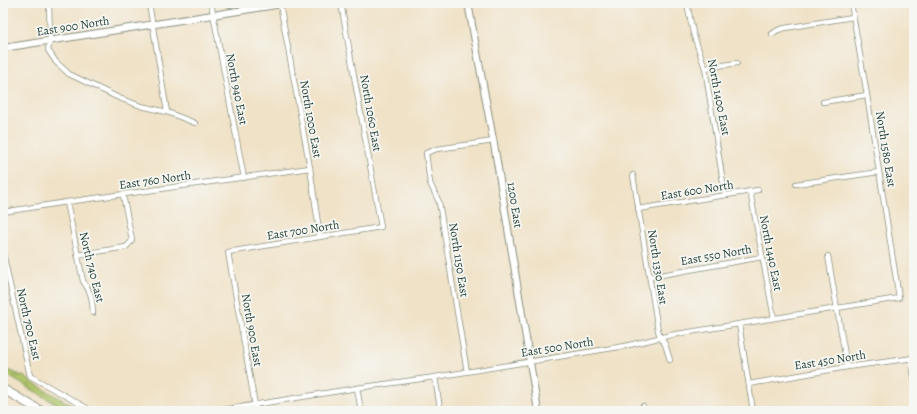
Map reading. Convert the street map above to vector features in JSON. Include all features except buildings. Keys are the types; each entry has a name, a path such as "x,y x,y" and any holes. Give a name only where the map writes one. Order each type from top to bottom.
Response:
{"highway":[{"path":"3,389 41,411"}],"main road":[{"name":"East 900 North","path":"3,48 289,3"},
{"name":"1200 East","path":"468,3 494,141 538,411"}],"street":[{"path":"49,3 50,40 48,50 56,62 69,74 119,98 141,106 166,112 195,123"},
{"path":"149,3 166,112"},
{"name":"North 940 East","path":"211,3 244,178"},
{"name":"North 1060 East","path":"341,3 381,227"},
{"name":"North 1400 East","path":"687,3 693,32 705,68 725,195"},
{"name":"North 1580 East","path":"851,3 899,298"},
{"name":"North 1000 East","path":"280,4 310,168 320,237"},
{"path":"772,34 785,28 854,17"},
{"path":"705,68 737,63"},
{"path":"823,102 867,95"},
{"name":"North 1150 East","path":"467,372 439,202 430,183 426,153 437,149 494,141"},
{"name":"East 760 North","path":"3,212 310,168"},
{"path":"796,184 879,172"},
{"name":"North 1330 East","path":"633,175 660,338 665,344 670,360"},
{"name":"East 600 North","path":"638,209 758,190"},
{"name":"North 1440 East","path":"750,191 774,318"},
{"path":"77,255 126,247 130,243 132,240 123,195"},
{"name":"North 740 East","path":"67,202 83,281 89,290 92,299 93,313"},
{"name":"East 700 North","path":"228,252 381,227"},
{"name":"North 900 East","path":"228,252 256,411"},
{"name":"North 700 East","path":"3,253 30,376 92,411"},
{"path":"828,256 847,367"},
{"name":"East 550 North","path":"650,277 762,257"},
{"name":"East 500 North","path":"216,411 625,346 671,335 899,298"},
{"path":"739,324 753,411"},
{"path":"912,358 914,377"},
{"name":"East 450 North","path":"749,384 847,367 912,358"},
{"path":"435,377 440,411"},
{"path":"357,388 361,411"},
{"path":"644,406 645,411"}],"green space":[{"path":"3,368 25,377 82,411 69,411 3,373"}]}
